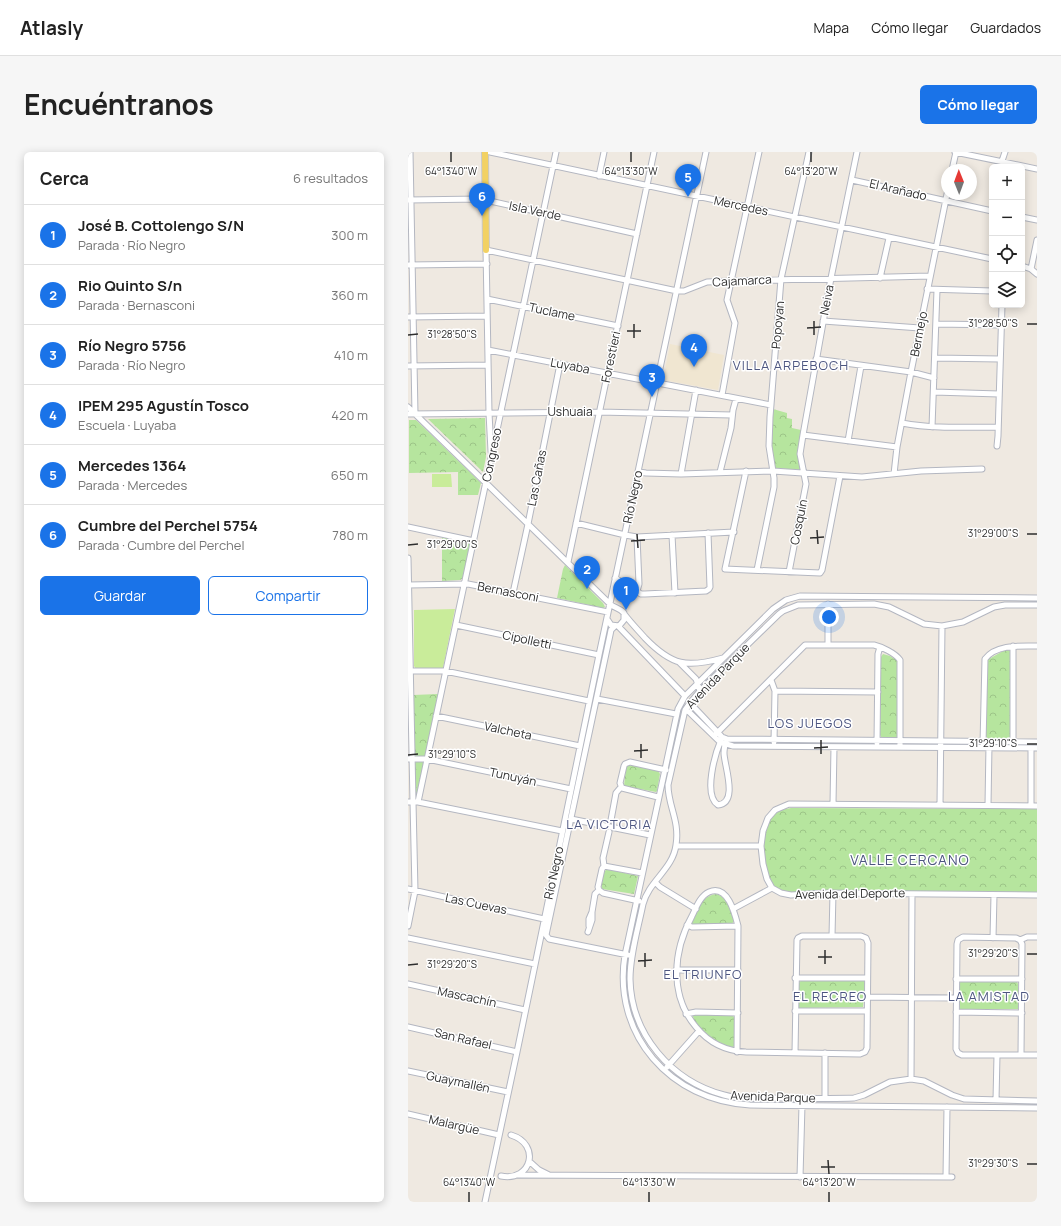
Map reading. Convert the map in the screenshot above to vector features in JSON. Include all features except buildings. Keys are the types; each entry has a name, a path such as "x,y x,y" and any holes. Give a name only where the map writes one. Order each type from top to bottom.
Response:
{"main road":[{"path":"485,152 486,250"}],"street":[{"path":"410,152 410,317 411,366 415,414"},
{"name":"Mercedes","path":"490,152 989,258"},
{"name":"Congreso","path":"413,802 427,759 556,152"},
{"path":"599,176 604,152"},
{"name":"Forestieri","path":"568,562 654,152"},
{"name":"Río Negro","path":"485,1202 606,619 706,152"},
{"path":"722,396 735,323 727,300 760,152"},
{"name":"Popoyan","path":"757,570 774,488 769,446 781,280 809,152"},
{"name":"Neiva","path":"804,473 800,454 803,435 831,278 857,152"},
{"path":"953,164 956,152 1037,169"},
{"path":"1002,162 1004,152"},
{"name":"El Arañado","path":"852,180 989,209"},
{"name":"Isla Verde","path":"409,200 481,199 637,234"},
{"name":"Bermejo","path":"894,474 897,447 911,372 946,201"},
{"path":"1025,218 1037,220"},
{"path":"880,278 889,238"},
{"path":"1031,269 1037,240"},
{"path":"486,250 489,413 492,455"},
{"name":"Cajamarca","path":"486,250 684,291 707,282 930,276"},
{"path":"410,265 487,264"},
{"path":"1025,267 1031,269 1037,274"},
{"path":"927,289 989,291"},
{"path":"932,426 936,358 937,290"},
{"name":"Tuclame","path":"487,299 618,326"},
{"path":"997,446 1002,308"},
{"path":"410,317 487,316"},
{"path":"823,321 920,328"},
{"path":"936,324 1002,325"},
{"name":"Luyaba","path":"488,350 771,405"},
{"path":"936,358 1000,359"},
{"path":"816,359 911,372 934,378"},
{"name":"Las Cañas","path":"513,593 560,364"},
{"path":"411,366 488,365"},
{"path":"848,441 861,366"},
{"path":"681,474 696,390"},
{"path":"934,392 999,394"},
{"path":"720,472 731,428 732,415 736,399"},
{"path":"408,407 610,604 616,608 619,608 630,622 657,650 667,657 688,664 697,664 724,658"},
{"name":"Ushuaia","path":"408,414 599,412 732,415"},
{"path":"902,423 917,426 998,427"},
{"path":"803,435 897,447"},
{"path":"638,472 646,474 681,474 773,471 840,476 875,476 921,471 982,469"},
{"path":"746,472 725,569 820,573 822,570 840,476"},
{"name":"Cosquín","path":"789,572 806,484 804,473"},
{"path":"576,523 637,537 734,532"},
{"path":"408,527 474,541"},
{"path":"615,578 645,594 709,590 708,533"},
{"path":"672,535 675,593"},
{"path":"637,537 639,584 637,591"},
{"path":"408,558 410,759 413,802 415,891 408,926"},
{"name":"Bernasconi","path":"408,585 464,584 608,612"},
{"name":"Avenida Parque","path":"1037,598 793,597 779,603 773,608 685,696 679,705 636,900 623,973 624,991 631,1022 642,1044 664,1070 688,1088 700,1094 725,1102 750,1105 1037,1108"},
{"path":"828,604 828,645"},
{"name":"Avenida Parque","path":"1037,605 1005,605 994,607 963,622 942,626 917,621 897,610 883,605 798,605 783,611 700,691 685,710 668,789 677,824 675,853 670,864 647,893 644,902 632,956 631,988 636,1014 646,1036 668,1065 693,1083 725,1095 743,1098 858,1097 890,1082 911,1079 930,1083 952,1095 964,1099 1037,1101"},
{"path":"608,612 611,609 616,608"},
{"path":"616,626 622,624 624,620 624,613"},
{"path":"606,619 608,623 616,626 685,696"},
{"name":"Cipolletti","path":"456,625 599,655"},
{"name":"Río Negro","path":"616,626 611,630 546,935 549,939 625,955"},
{"path":"940,805 942,626"},
{"path":"716,734 805,646 874,645 898,657 901,663 900,744"},
{"path":"1013,646 1013,748"},
{"path":"988,806 989,748 986,742 985,659 987,655 1004,647 1037,646"},
{"path":"877,747 878,654 880,647"},
{"path":"732,650 737,655"},
{"path":"676,660 698,683 700,691"},
{"path":"409,671 445,671 589,702"},
{"path":"771,680 775,691 774,746"},
{"path":"775,691 878,692"},
{"path":"597,698 676,714"},
{"path":"690,703 716,734"},
{"path":"685,710 732,746 877,747 941,742 1037,742"},
{"name":"Valcheta","path":"436,716 580,746"},
{"path":"724,741 877,741 941,748 1034,748 1031,806"},
{"path":"724,741 724,755 729,781 729,791 726,801 723,804 718,805 713,800 711,784 724,741"},
{"path":"983,748 986,742"},
{"path":"834,747 834,804"},
{"name":"Tunuyán","path":"410,759 427,759 571,789"},
{"path":"611,820 616,793 621,787 620,783 624,766 627,763 630,762 671,771"},
{"path":"621,787 658,797"},
{"path":"413,802 562,831"},
{"path":"733,909 772,888 765,874 761,846 768,818 775,810 789,804 1037,806"},
{"path":"571,819 650,835"},
{"path":"588,932 592,920 595,894 598,890 604,866 603,858 607,845 608,834"},
{"path":"676,846 761,846"},
{"path":"604,866 642,873"},
{"path":"655,882 660,887 696,909"},
{"name":"Avenida del Deporte","path":"772,888 781,893 791,895 833,893 1037,895"},
{"name":"Las Cuevas","path":"408,889 544,919"},
{"path":"598,890 603,893 644,902"},
{"path":"737,1052 738,926 733,909 724,895 721,892 714,891 704,895 687,925 680,945 676,970 678,991 686,1014 699,1032 718,1045 729,1050 737,1052 795,1054 860,1054 864,1052 867,1048 868,943 866,938 861,936 802,936 798,938 796,943 795,1054"},
{"path":"832,936 833,893"},
{"path":"911,1079 912,894"},
{"path":"993,938 994,895"},
{"path":"687,925 692,927 738,926"},
{"path":"1037,937 1028,937 1020,940 1016,938 963,938 958,940 956,979 956,1049 958,1053 962,1055 1037,1055"},
{"path":"408,938 535,964"},
{"path":"1020,940 1022,944 1021,1055"},
{"path":"625,955 632,956"},
{"path":"676,970 738,970"},
{"path":"796,978 868,978"},
{"path":"956,979 1022,979"},
{"name":"Mascachín","path":"408,984 526,1010"},
{"path":"867,997 956,998"},
{"path":"795,1012 867,1011"},
{"path":"686,1014 696,1012 738,1013"},
{"path":"956,1012 1022,1013"},
{"name":"San Rafael","path":"408,1027 517,1052"},
{"path":"664,1070 699,1032"},
{"path":"825,1053 825,1098"},
{"path":"996,1100 997,1055"},
{"name":"Guaymallén","path":"408,1071 508,1092"},
{"path":"858,1097 858,1106"},
{"path":"964,1099 964,1108"},
{"path":"800,1177 802,1105"},
{"path":"946,1177 947,1107"},
{"name":"Malargüe","path":"408,1114 499,1135"},
{"path":"502,1176 508,1177 521,1173 526,1168 529,1161 528,1147 524,1141 511,1135"},
{"path":"529,1161 539,1170 551,1176"},
{"path":"516,1175 952,1178"}],"shaded area":[{"path":"670,344 724,355 718,390 663,380"}],"green space":[{"path":"773,409 787,413 787,418 792,419 792,428 801,430 798,455 801,470 775,468 771,440"},
{"path":"485,418 486,457 483,472 428,419"},
{"path":"409,420 416,420 481,483 478,495 458,495 458,472 409,473"},
{"path":"432,474 451,474 452,487 432,487"},
{"path":"442,536 468,542 470,544 463,578 460,580 442,581"},
{"path":"565,565 603,603 605,607 603,608 557,598"},
{"path":"455,609 443,668 416,669 414,666 414,610"},
{"path":"1005,650 1011,651 1011,737 1007,740 988,740 986,736 987,660"},
{"path":"883,654 898,661 898,734 895,739 882,739 880,735 881,657"},
{"path":"438,694 426,755 424,757 417,757 414,754 413,695"},
{"path":"416,762 423,762 425,764 417,798 415,798 414,764"},
{"path":"628,765 658,771 660,774 657,791 624,786 626,767"},
{"path":"784,809 1037,809 1037,893 795,894 782,891 773,886 765,868 765,838 770,821 774,815"},
{"path":"607,869 638,876 634,894 602,889 602,879"},
{"path":"717,894 724,898 728,905 734,921 731,925 692,924 691,922 698,908 704,900"},
{"path":"802,979 864,981 863,1007 799,1008 799,983"},
{"path":"962,981 1017,982 1018,1009 960,1009 959,983"},
{"path":"731,1015 736,1018 735,1045 733,1047 722,1044 709,1036 698,1026 693,1016"}],"place":[{"name":"Mercedes 1364","path":"688,197"},
{"name":"Cumbre del Perchel 5754","path":"482,216"},
{"name":"IPEM 295 Agustín Tosco","path":"694,367"},
{"name":"Río Negro 5756","path":"652,397"},
{"name":"Rio Quinto S/n","path":"587,589"},
{"name":"José B. Cottolengo S/N","path":"626,610"}],"district":[{"name":"VILLA ARPEBOCH","path":"791,365"},
{"name":"LOS JUEGOS","path":"810,723"},
{"name":"LA VICTORIA","path":"609,824"},
{"name":"VALLE CERCANO","path":"910,860"},
{"name":"EL TRIUNFO","path":"703,974"},
{"name":"EL RECREO","path":"830,996"},
{"name":"LA AMISTAD","path":"989,996"}]}
